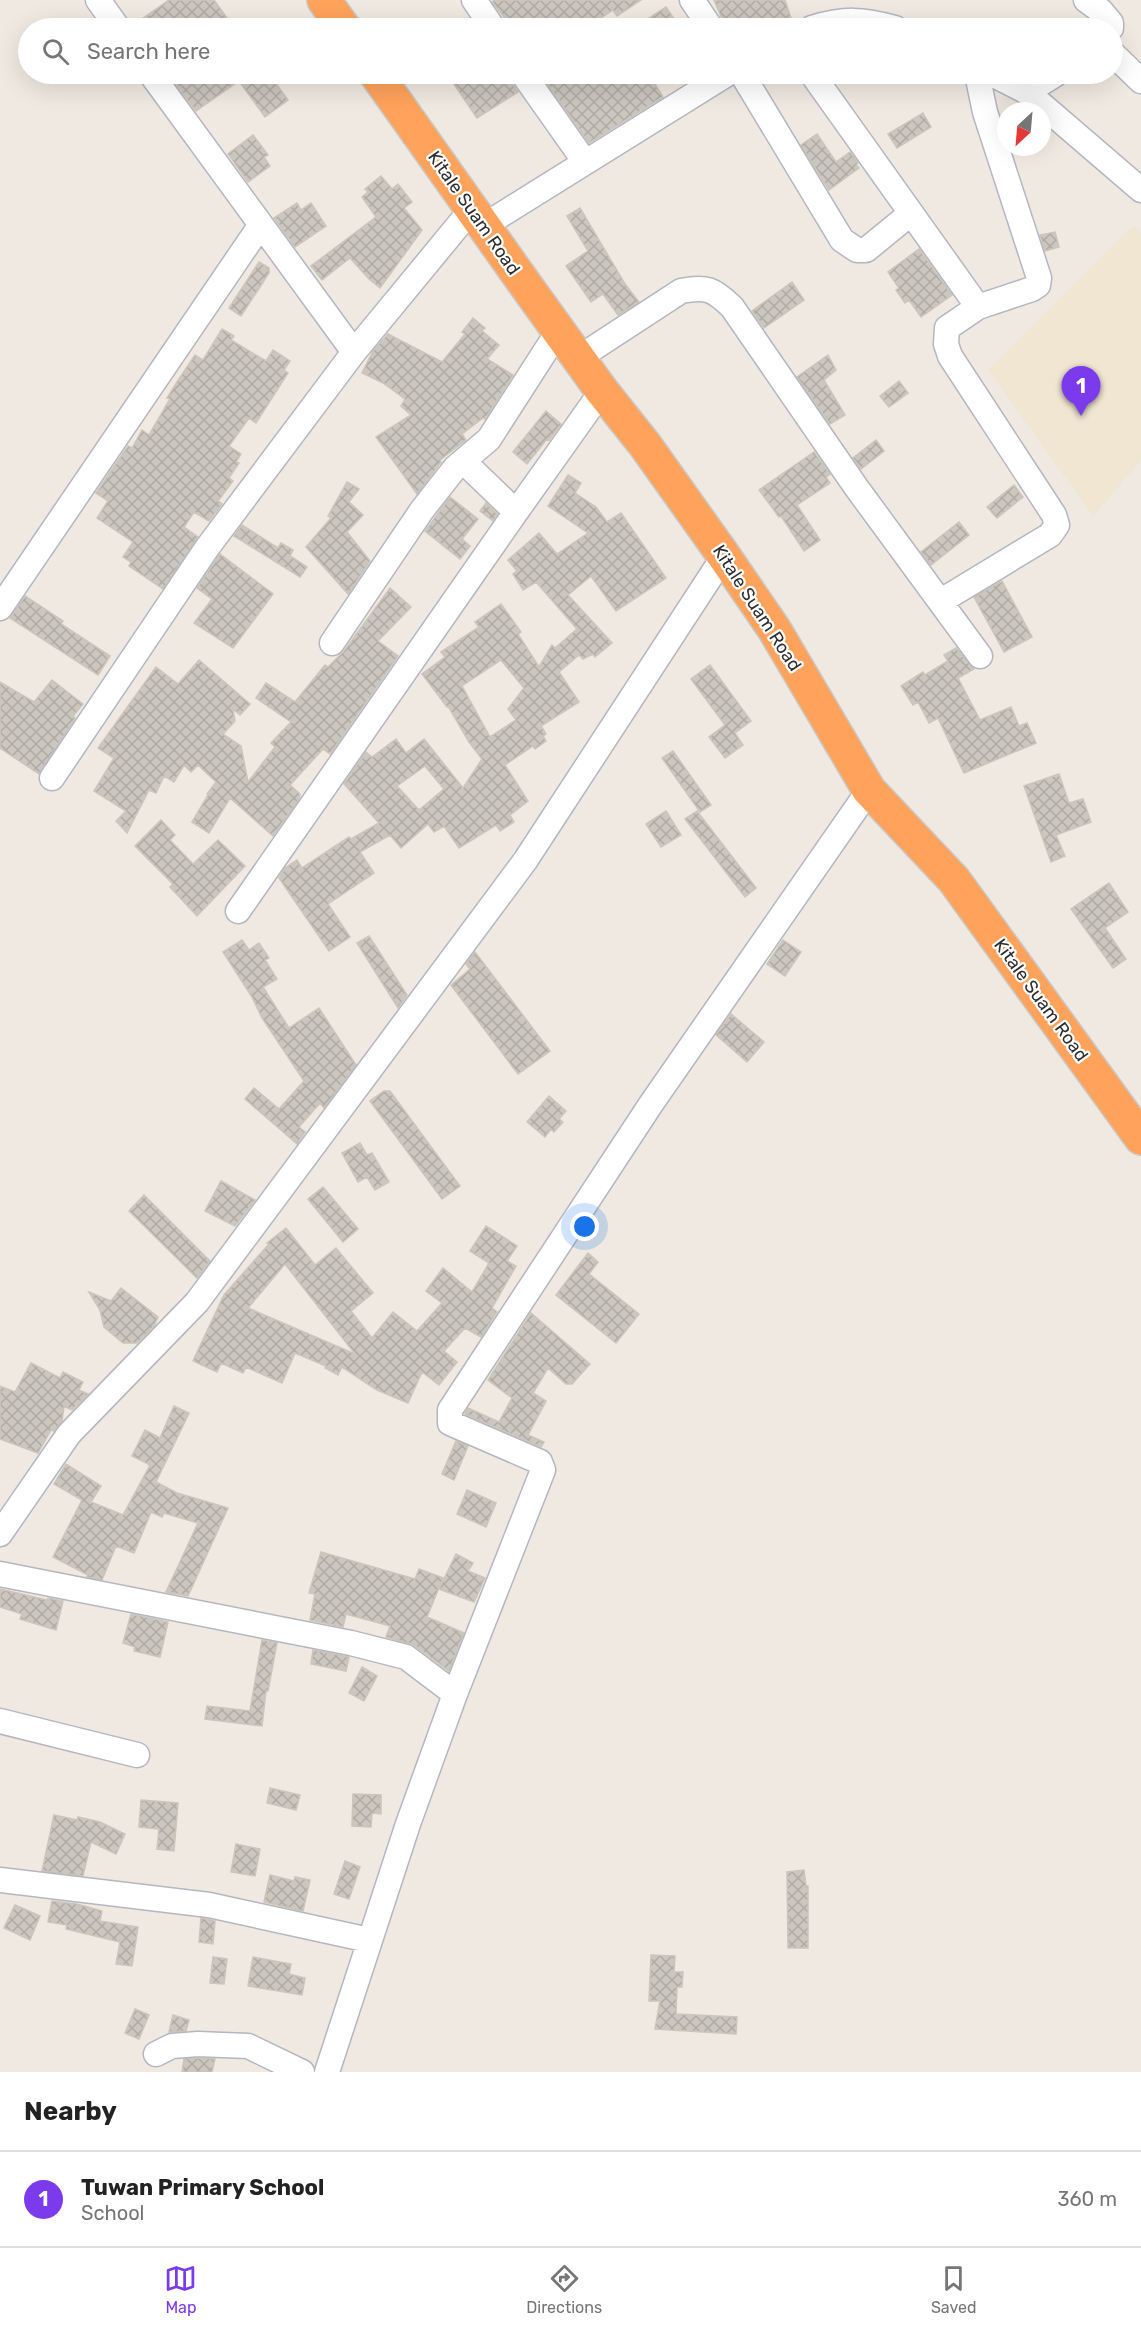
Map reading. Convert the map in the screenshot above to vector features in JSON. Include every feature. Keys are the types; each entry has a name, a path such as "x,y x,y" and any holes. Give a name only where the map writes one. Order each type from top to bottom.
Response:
{"highway":[{"path":"324,0 337,18"},
{"name":"Kitale Suam Road","path":"383,84 580,357 602,391 645,445 724,556 774,630 869,790 954,880 1141,1138"}],"street":[{"path":"98,0 111,18"},
{"path":"474,0 486,18"},
{"path":"692,0 704,18"},
{"path":"1086,0 1107,18"},
{"path":"848,18 866,11"},
{"path":"1123,62 1141,81"},
{"path":"157,84 354,352"},
{"path":"530,84 585,162"},
{"path":"52,777 207,548 354,352 478,217 585,162 711,84"},
{"path":"748,84 842,240 857,250 866,249 910,214"},
{"path":"819,84 978,307"},
{"path":"941,601 1050,536 1057,525 1054,515 950,356 946,344 948,328 978,307 1032,289 1038,285 1039,278 986,112 979,84"},
{"path":"1012,84 1028,92 1141,190"},
{"path":"1028,92 1040,84"},
{"path":"0,608 260,226"},
{"path":"580,357 681,291 700,288 715,292 732,308 856,487 980,656"},
{"path":"332,643 422,510 455,468 489,439 559,330"},
{"path":"238,911 602,391"},
{"path":"464,462 516,512"},
{"path":"0,1534 69,1434 197,1302 490,909 525,861 724,556"},
{"path":"327,2072 369,1940 455,1694 543,1470 540,1462 450,1422 450,1410 651,1104 869,790"},
{"path":"0,1574 339,1640 405,1657 455,1694"},
{"path":"0,1721 137,1755"},
{"path":"0,1880 209,1905 369,1940"},
{"path":"156,2055 172,2046 248,2046 302,2072"}],"shaded area":[{"path":"1134,225 1141,233 1141,461 1093,516 988,370"}],"building":[{"path":"169,0 214,0 227,18 143,18"},
{"path":"494,0 641,0 617,16 613,10 601,18 505,18 492,2"},
{"path":"714,0 785,0 791,18 722,18"},
{"path":"666,7 673,18 649,18"},
{"path":"176,84 235,84 196,111"},
{"path":"241,84 276,84 288,100 265,117"},
{"path":"454,84 512,84 518,92 477,118"},
{"path":"547,84 655,84 663,97 589,143"},
{"path":"923,113 931,127 897,148 888,134"},
{"path":"817,134 836,162 850,152 858,163 856,165 859,168 829,190 801,145"},
{"path":"253,135 268,155 264,157 270,166 248,182 228,154"},
{"path":"381,176 392,189 398,184 412,202 404,208 422,230 380,288 350,258 322,280 311,266 376,217 362,197 368,192 365,189"},
{"path":"297,203 301,210 311,203 326,226 295,247 274,218"},
{"path":"580,208 625,284 639,302 618,315 603,294 591,302 566,266 588,251 567,216"},
{"path":"1055,232 1059,247 1045,251 1040,235"},
{"path":"919,249 952,295 921,317 909,300 905,303 896,290 899,288 888,272"},
{"path":"259,262 269,268 269,273 241,316 229,308"},
{"path":"792,282 804,300 764,328 752,311"},
{"path":"473,318 485,328 482,331 499,345 487,359 513,375 485,419 483,418 462,434 466,440 440,460 441,462 417,494 376,437 411,415 401,406 405,399 383,383 362,373 373,351 388,334 442,362 465,334 462,332"},
{"path":"222,329 234,336 231,340 266,361 273,350 290,361 284,370 288,373 256,423 249,418 229,446 241,454 236,462 239,463 229,478 233,481 218,501 222,504 209,521 194,512 184,527 198,537 163,589 129,566 131,562 123,557 133,542 97,518 108,501 96,493 128,446 132,448 142,430 149,435 170,399 167,398 195,355 203,360"},
{"path":"828,355 836,370 824,380 845,415 830,424 797,377"},
{"path":"899,381 908,393 889,407 880,396"},
{"path":"546,411 561,424 527,464 513,452"},
{"path":"876,440 884,451 861,469 853,458"},
{"path":"814,452 830,474 826,477 830,483 797,505 820,540 804,551 781,516 779,517 759,490"},
{"path":"568,475 581,483 575,493 596,507 607,522 621,513 666,578 616,611 591,576 568,595 612,643 595,657 593,654 583,659 579,655 559,672 579,702 541,726 546,734 543,736 546,741 535,749 533,746 505,765 528,801 510,815 514,822 500,831 496,825 459,848 444,826 434,832 428,824 401,848 390,835 360,852 374,873 328,904 350,937 329,951 279,878 285,868 297,860 302,868 349,837 351,839 379,823 344,784 366,752 372,757 396,739 406,753 424,739 463,788 482,759 448,706 422,674 445,657 441,652 479,627 475,622 501,604 521,632 518,634 539,667 552,645 555,648 577,629 536,582 523,590 513,574 517,571 508,560 539,533 557,554 588,533 548,506","holes":["501,660 524,688 508,709 516,720 490,737 462,686","425,766 444,789 419,810 397,786"]},
{"path":"347,482 359,489 349,502 363,515 347,532 370,561 348,594 306,547 331,518 328,516"},
{"path":"1014,485 1023,497 997,518 987,507"},
{"path":"450,497 478,519 462,539 470,546 460,559 425,531"},
{"path":"486,503 497,514 493,521 480,511"},
{"path":"959,522 969,535 931,565 921,552"},
{"path":"242,525 278,548 281,543 293,550 290,556 307,567 300,577 234,536"},
{"path":"220,554 273,594 233,648 194,623 212,599 197,588"},
{"path":"1002,581 1032,637 1004,652 974,597"},
{"path":"390,588 411,607 378,641 398,656 330,754 323,749 290,785 300,794 299,799 273,836 230,798 209,833 192,822 216,782 198,765 191,772 184,765 174,782 164,776 156,793 149,790 127,833 116,821 126,811 94,791 114,758 98,748 156,667 178,684 199,660 250,704 240,715 233,709 235,721 223,734 241,746 248,782 275,747 271,743 291,722 256,698 266,683 295,702 325,665 328,667 344,651"},
{"path":"25,596 63,621 61,624 110,656 98,675 10,618"},
{"path":"956,648 974,669 958,678 980,720 1011,707 1019,726 1027,723 1036,743 964,773 938,718 929,723 918,702 913,705 901,686 923,672 925,675 948,661 944,655"},
{"path":"710,665 751,721 735,733 743,745 725,758 709,737 725,725 691,679"},
{"path":"52,680 83,704 73,716 75,718 39,774 0,748 0,682 34,702"},
{"path":"673,751 711,805 700,812 662,758"},
{"path":"1059,774 1069,803 1083,799 1091,822 1056,835 1065,856 1051,862 1024,786"},
{"path":"666,811 681,835 661,847 646,824"},
{"path":"697,811 756,888 745,897 685,819"},
{"path":"161,820 175,835 170,840 193,864 218,840 245,866 197,916 170,887 173,884 135,846"},
{"path":"1109,883 1128,912 1105,928 1126,959 1113,968 1071,909"},
{"path":"369,936 407,995 398,1008 357,943"},
{"path":"242,940 249,950 259,943 269,958 265,960 277,979 263,987 289,1028 319,1008 356,1065 324,1108 320,1103 299,1127 305,1132 297,1144 245,1099 254,1088 279,1109 304,1081 262,1018 252,997 223,952"},
{"path":"783,940 801,952 785,976 767,964"},
{"path":"475,952 550,1051 518,1074 451,985 470,969 466,964"},
{"path":"731,1014 764,1042 747,1062 716,1035"},
{"path":"384,1091 390,1091 460,1186 442,1199 370,1101"},
{"path":"549,1096 566,1111 559,1119 563,1122 554,1132 551,1129 545,1137 527,1122"},
{"path":"360,1143 367,1155 372,1153 389,1182 375,1190 367,1177 358,1182 342,1153"},
{"path":"221,1181 255,1200 235,1226 205,1211"},
{"path":"323,1187 358,1229 343,1242 308,1199"},
{"path":"144,1195 210,1261 197,1278 129,1211"},
{"path":"486,1226 517,1246 507,1261 516,1266 492,1308 497,1312 481,1337 465,1328 444,1351 457,1362 439,1385 422,1372 408,1403 377,1390 342,1367 338,1375 325,1368 326,1366 295,1353 282,1383 246,1367 243,1373 221,1363 217,1372 193,1361 224,1295 269,1244 267,1243 286,1228 315,1265 336,1248 373,1293 351,1311 372,1338 393,1312 417,1331 442,1303 426,1291 443,1268 472,1292 489,1263 470,1251","holes":["285,1264 355,1354 248,1308"]},
{"path":"588,1253 598,1262 589,1274 639,1314 616,1343 556,1295"},
{"path":"121,1288 158,1317 154,1326 137,1343 123,1343 104,1327 100,1310 89,1292 111,1301"},
{"path":"531,1313 590,1364 572,1384 566,1384 548,1368 533,1393 546,1401 528,1435 544,1442 541,1447 465,1414 468,1408 499,1422 512,1398 488,1380"},
{"path":"31,1363 60,1378 63,1372 83,1382 79,1390 88,1394 72,1410 64,1406 62,1421 54,1431 51,1430 38,1453 0,1439 0,1386 15,1392"},
{"path":"174,1406 189,1413 156,1482 177,1493 228,1508 188,1596 166,1592 198,1523 164,1513 162,1517 151,1512 134,1553 116,1546 102,1580 87,1577 88,1575 53,1557 82,1500 54,1484 66,1464 101,1486 91,1502 123,1515 150,1465 132,1456 145,1430 160,1438"},
{"path":"456,1441 468,1446 454,1480 442,1474"},
{"path":"467,1490 496,1503 486,1527 457,1514"},
{"path":"321,1552 415,1579 419,1569 443,1578 427,1617 464,1633 449,1671 414,1645 386,1637 390,1626 346,1614 343,1627 310,1620 315,1594 309,1593"},
{"path":"456,1554 473,1563 468,1571 485,1578 474,1602 439,1589"},
{"path":"0,1589 47,1600 48,1598 63,1601 56,1630 20,1619 22,1614 0,1607"},
{"path":"131,1614 168,1622 160,1657 134,1651 135,1647 123,1643"},
{"path":"262,1640 277,1643 268,1691 266,1691 262,1726 205,1719 207,1706 250,1711"},
{"path":"313,1650 349,1657 346,1671 311,1664"},
{"path":"362,1667 377,1676 364,1701 349,1693"},
{"path":"270,1788 300,1795 296,1810 267,1803"},
{"path":"353,1794 381,1795 381,1814 372,1813 371,1827 352,1826"},
{"path":"141,1800 178,1803 174,1851 157,1849 159,1829 139,1827"},
{"path":"54,1815 100,1822 125,1834 116,1854 91,1842 83,1876 42,1871"},
{"path":"236,1844 260,1849 255,1876 231,1872"},
{"path":"345,1861 360,1867 349,1899 334,1894"},
{"path":"804,1870 806,1886 808,1886 808,1948 788,1948 787,1872"},
{"path":"270,1875 294,1881 295,1877 310,1880 303,1911 264,1902"},
{"path":"52,1901 77,1904 102,1911 100,1921 138,1927 132,1966 116,1964 120,1942 66,1929 67,1925 48,1922"},
{"path":"15,1905 40,1916 30,1940 4,1928"},
{"path":"201,1918 215,1921 213,1944 199,1942"},
{"path":"651,1955 675,1956 674,1972 683,1972 682,1987 677,1987 676,2014 737,2017 736,2034 655,2029 660,2001 649,2001"},
{"path":"213,1957 227,1959 224,1984 210,1983"},
{"path":"253,1957 291,1964 289,1974 305,1978 302,1995 248,1986"},
{"path":"135,2009 149,2015 139,2039 125,2033"},
{"path":"173,2015 189,2020 186,2031 169,2032"},
{"path":"184,2059 215,2059 212,2072 182,2072"}],"place":[{"name":"Tuwan Primary School","path":"1081,416"}]}
